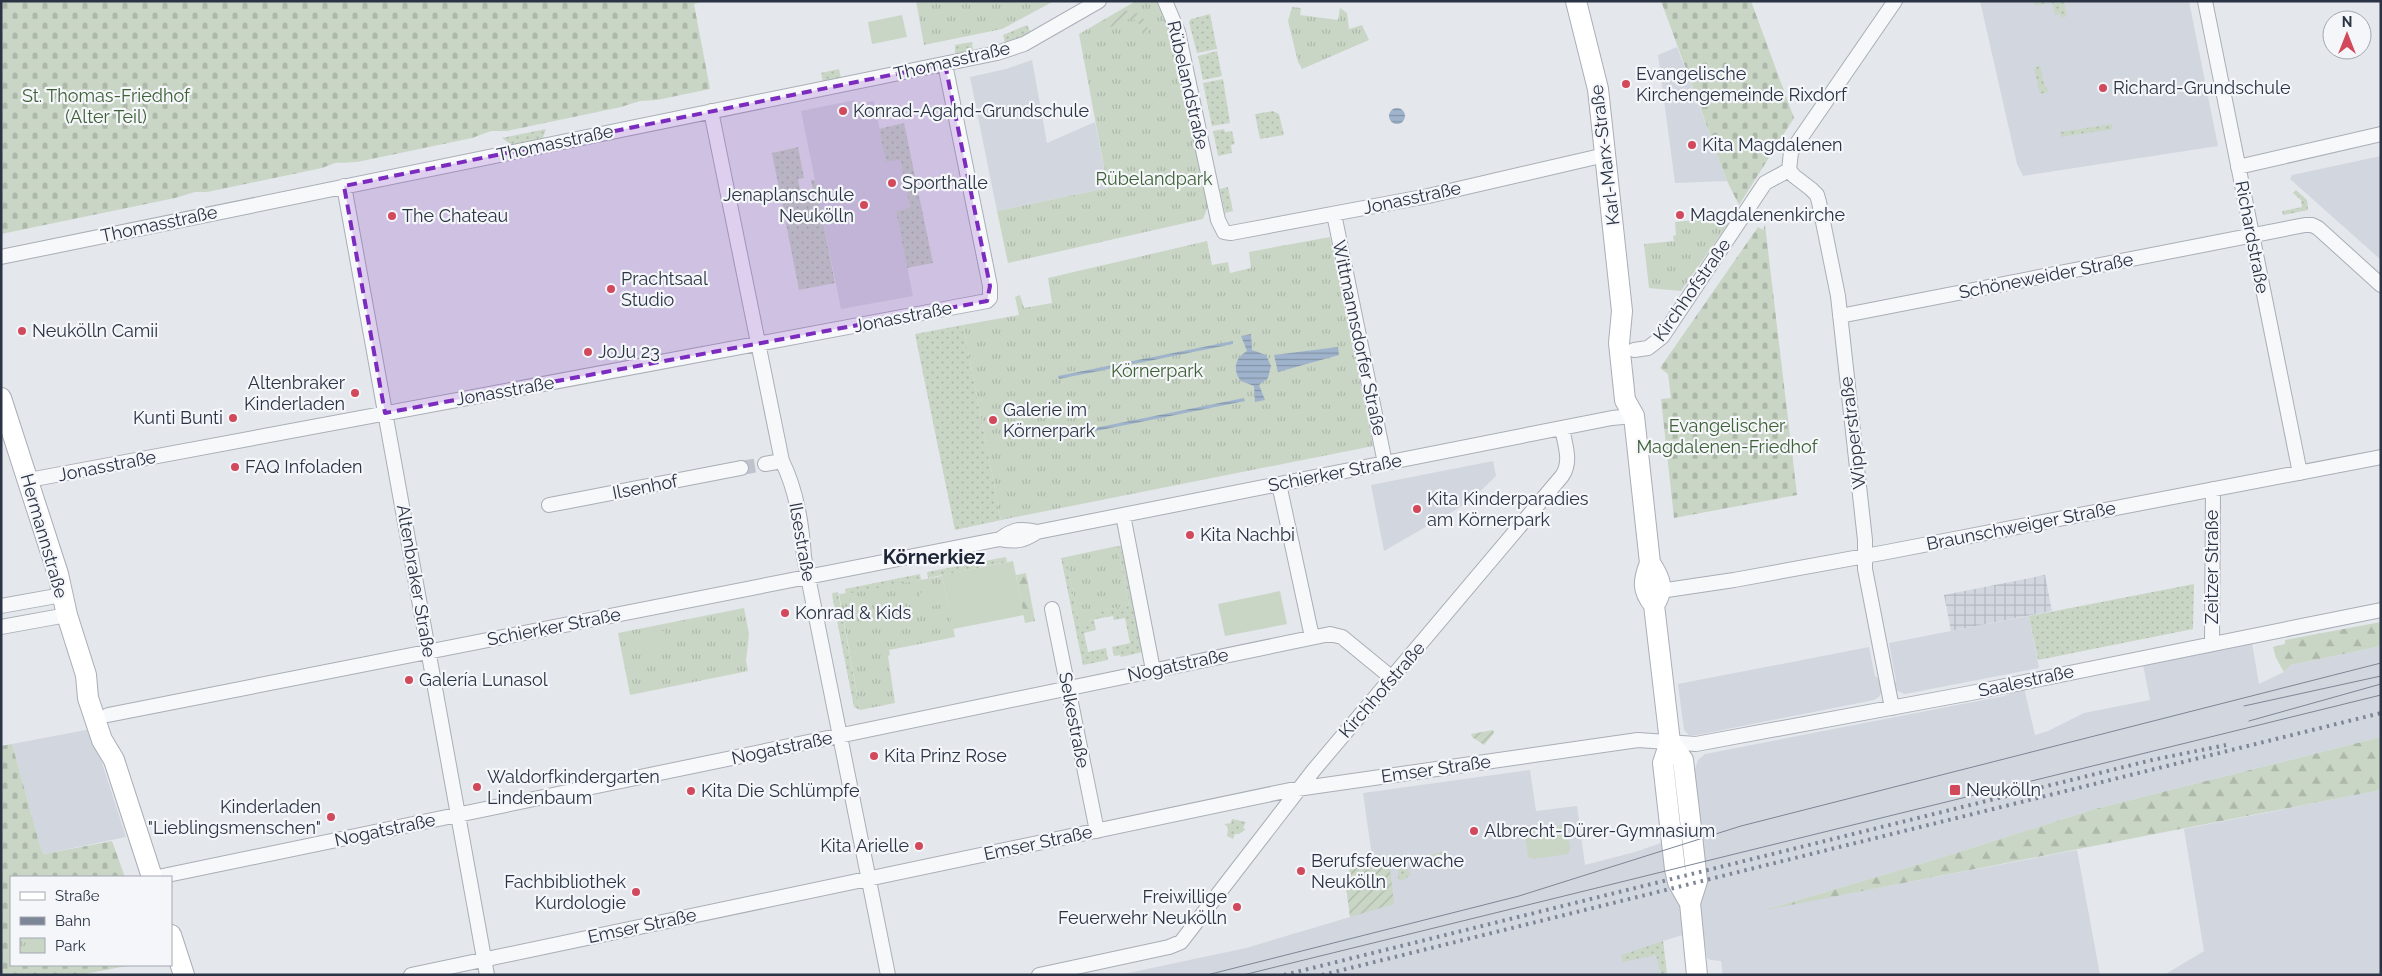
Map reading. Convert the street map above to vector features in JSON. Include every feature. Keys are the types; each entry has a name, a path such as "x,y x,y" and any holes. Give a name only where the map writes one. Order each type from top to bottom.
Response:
{"main road":[{"name":"Karl-Marx-Straße","path":"1576,1 1596,79 1622,311 1634,350 1639,399 1634,416 1650,563 1659,576 1657,598 1670,742 1663,763 1675,869 1678,882 1690,903 1697,975"},
{"name":"Karl-Marx-Straße","path":"1622,311 1619,343 1625,400 1634,416"},
{"name":"Hermannstraße","path":"1,398 53,558 67,615 86,675 88,698 102,740 114,760 152,876"},
{"name":"Hermannstraße","path":"86,675 102,696 114,734 114,760"},
{"path":"172,938 184,975"}],"street":[{"name":"Thomasstraße","path":"1,257 1011,49 1099,1"},
{"name":"Rübelandstraße","path":"1165,1 1178,32 1220,227"},
{"path":"1789,170 1791,152 1895,1"},
{"name":"Richardstraße","path":"2205,1 2300,473"},
{"name":"Jonasstraße","path":"29,480 987,301 991,293 945,64"},
{"name":"Ilsestraße","path":"711,111 760,343 782,460 790,476 808,577 888,975"},
{"path":"2238,167 2381,134"},
{"name":"Jonasstraße","path":"1220,227 1224,232 1231,233 1425,197 1605,155"},
{"name":"Wipperstraße","path":"1789,170 1817,195 1840,316 1866,540 1865,569 1892,708"},
{"name":"Kirchhofstraße","path":"1634,350 1648,348 1662,336 1765,183 1789,170"},
{"name":"Altenbraker Straße","path":"344,186 488,975"},
{"name":"Wittmannsdorfer Straße","path":"1334,214 1385,463"},
{"name":"Schöneweider Straße","path":"1840,316 2312,225 2381,285"},
{"name":"Schierker Straße","path":"108,715 1000,539 1013,530 1021,528 1037,532 1562,428 1634,416"},
{"name":"Kirchhofstraße","path":"1039,975 1175,945 1189,932 1245,856 1298,789 1566,470 1568,458 1562,428"},
{"name":"Braunschweiger Straße","path":"1657,598 1734,580 2381,457"},
{"path":"765,464 782,460"},
{"name":"Ilsenhof","path":"549,505 741,468"},
{"path":"1280,484 1312,638"},
{"name":"Zeitzer Straße","path":"2212,644 2213,489"},
{"path":"1123,514 1153,670"},
{"path":"1,606 62,594"},
{"name":"Selkestraße","path":"1052,610 1096,831"},
{"name":"Saalestraße","path":"1670,742 1696,744 1834,717 1892,708 2381,610"},
{"path":"1,627 67,615"},
{"name":"Nogatstraße","path":"163,876 1330,634 1342,637 1392,678"},
{"name":"Emser Straße","path":"411,975 1298,789 1638,740 1670,742"}],"highlighted area":[{"path":"945,64 990,286 987,301 385,413 344,186"}],"shaded area":[{"name":"Richard-Grundschule","path":"1980,1 2189,1 2218,146 2023,176 2017,164"},
{"name":"Kita Magdalenen","path":"1677,47 1727,181 1675,183 1658,55"},
{"path":"1032,60 1047,143 1095,122 1108,188 997,211 970,77 1006,69"},
{"name":"Jenaplanschule Neukölln","path":"855,100 856,104 874,101 886,162 900,160 910,208 896,211 913,296 841,309 801,111"},
{"path":"2381,156 2381,260 2290,179 2292,175"},
{"name":"Kita Kinderparadies am Körnerpark","path":"1493,461 1496,476 1469,502 1384,551 1371,485"},
{"path":"2045,575 2052,611 1951,631 1944,595"},
{"path":"2029,616 2039,668 1905,694 1895,690 1896,681 1889,643"},
{"path":"2252,643 2259,684 2284,672 2291,665 2381,646 2381,737 2095,809 1937,859 1772,908 2077,850 2100,975 1723,975 1721,961 1707,958 1703,929 1663,941 1667,975 1119,975 1246,948 1350,917 1345,878 1353,864 1361,863 1366,856 1372,856 1363,793 1530,770 1536,811 1577,806 1585,865 1635,852 1707,827 1699,822 1694,772 1698,760 1705,754 2004,696 2024,688 2035,735 2048,731 2084,713 2150,700 2143,665"},
{"path":"1869,647 1875,676 1880,679 1882,690 1879,697 1874,700 1697,735 1689,735 1684,730 1678,684"},
{"path":"91,729 126,837 44,854 12,744"},
{"path":"2381,790 2381,975 2164,975 2204,951 2184,829"}],"green space":[{"name":"St. Thomas-Friedhof (Alter Teil)","path":"1,1 704,1 694,4 710,89 657,100 640,101 621,107 507,131 491,131 472,138 357,162 335,163 322,168 207,192 195,192 175,198 1,234"},
{"path":"916,1 1054,1 1002,29 924,45"},
{"name":"Rübelandpark","path":"1136,1 1158,1 1172,34 1208,206 1203,219 1008,263 997,211 1108,188 1079,34"},
{"path":"1661,1 1751,1 1794,118 1739,205 1727,181"},
{"path":"2034,1 2064,1 2067,16 2062,18 2060,14 2055,15 2052,2 2035,6"},
{"path":"1292,7 1301,8 1300,15 1338,20 1340,8 1347,13 1349,29 1362,25 1369,40 1302,69 1298,62 1288,21"},
{"path":"1123,10 1140,14 1146,22 1149,34 1142,33 1140,25 1133,19 1122,20 1115,27 1107,26 1112,16"},
{"path":"1210,14 1217,49 1197,53 1189,22 1191,19"},
{"path":"902,15 907,37 872,44 868,22"},
{"path":"1027,25 1031,33 1005,43 1003,35"},
{"path":"972,42 973,51 955,55 955,45"},
{"path":"1217,51 1222,76 1203,80 1198,56"},
{"path":"2040,66 2048,92 2040,94 2034,68"},
{"path":"839,69 841,79 823,82 821,73"},
{"path":"1223,79 1230,123 1212,126 1203,83"},
{"path":"1273,111 1279,114 1284,135 1260,139 1255,114"},
{"path":"904,123 933,263 907,268 896,211 910,208 900,160 886,162 879,129"},
{"path":"2112,124 2113,129 2061,137 2060,132"},
{"path":"546,129 542,140 513,146 502,138"},
{"path":"1224,129 1225,132 1232,131 1235,144 1231,145 1232,153 1218,156 1213,131"},
{"path":"798,147 804,178 798,179 801,195 781,199 772,153"},
{"path":"811,180 815,180 835,283 799,290 782,203 814,197"},
{"path":"1228,187 1233,211 1225,213 1220,189"},
{"path":"2296,190 2307,200 2308,210 2283,215 2282,211 2302,207 2301,200 2293,193"},
{"path":"1717,216 1728,224 1681,291 1649,288 1644,244 1674,241 1673,236 1676,235 1675,222 1716,218"},
{"name":"Evangelischer Magdalenen-Friedhof","path":"1765,225 1797,495 1674,518 1661,399 1671,398 1668,374 1660,368 1758,227 1763,230"},
{"name":"Körnerpark","path":"1330,237 1373,446 1001,520 963,325 1019,315 1015,297 1020,295 1024,308 1052,303 1048,278 1207,241 1212,265 1228,262 1230,273 1251,268 1249,252"},
{"path":"963,325 1001,520 955,530 915,334"},
{"path":"1117,546 1121,546 1143,652 1121,657 1120,655 1114,656 1112,647 1130,643 1125,618 1114,620 1113,616 1101,618 1099,611 1129,605"},
{"path":"1117,546 1129,605 1100,611 1101,618 1088,621 1088,625 1080,627 1066,557"},
{"path":"1006,557 1007,562 928,578 927,572"},
{"path":"1066,557 1080,626 1087,621 1094,620 1096,630 1084,633 1088,652 1106,648 1108,660 1083,665 1061,558"},
{"path":"1013,561 1024,615 953,629 942,575"},
{"path":"1026,573 1035,621 1025,623 1016,575"},
{"path":"920,574 921,580 846,595 845,589"},
{"path":"942,576 955,637 889,650 890,655 888,656 895,703 860,710 839,594"},
{"path":"2194,584 2193,629 2038,660 2029,616"},
{"path":"940,589 943,604 922,608 919,593"},
{"path":"1280,591 1287,624 1225,636 1218,604"},
{"path":"838,592 860,710 854,707 832,595"},
{"path":"744,608 749,634 746,661 748,671 630,695 618,633"},
{"path":"2381,622 2381,646 2291,665 2284,672 2276,658 2273,647 2285,644 2285,640"},
{"path":"664,631 667,647 630,655 626,639"},
{"path":"1493,730 1494,733 1484,745 1472,737 1471,734"},
{"path":"2381,737 2381,790 1765,910 1937,859 2095,809"},
{"path":"12,744 44,854 112,841 125,876 10,876 10,966 126,966 80,975 1,975 1,746"},
{"path":"1232,819 1246,822 1243,828 1246,829 1239,834 1235,834 1233,839 1227,836 1228,827 1224,824 1231,823"},
{"path":"1563,825 1567,829 1570,850 1568,854 1533,859 1528,857 1525,835 1527,830"},
{"path":"1446,850 1448,853 1432,869 1412,861"},
{"path":"1366,856 1386,860 1390,869 1394,904 1350,917 1345,878 1353,864 1361,863"},
{"path":"1403,857 1411,875 1401,881 1398,879 1398,869"},
{"path":"1663,941 1667,975 1661,975 1656,955 1623,962 1621,955"}],"water":[{"path":"1394,108 1400,108 1405,113 1403,122 1394,124 1389,119 1389,113"},
{"path":"1251,334 1252,350 1266,355 1271,366 1268,378 1259,385 1265,400 1255,402 1254,386 1241,381 1236,373 1237,361 1247,351 1241,336"},
{"path":"1233,341 1233,344 1059,379 1058,376"},
{"path":"1338,347 1339,355 1278,372 1274,355"},
{"path":"1244,398 1245,401 1071,436 1070,433"}],"tunnel":[{"path":"741,468 765,464"}],"tram line":[{"path":"1207,975 1519,896 1741,826 2381,663"},
{"path":"2244,706 2381,676"},
{"path":"2249,721 2381,684"},
{"path":"1243,975 2381,695"}],"railway":[{"path":"1322,975 2381,713"},
{"path":"1284,975 2152,760 2226,745"}],"place":[{"name":"Evangelische Kirchengemeinde Rixdorf","path":"1626,84"},
{"name":"Richard-Grundschule","path":"2103,88"},
{"name":"Konrad-Agahd-Grundschule","path":"843,111"},
{"name":"Kita Magdalenen","path":"1692,145"},
{"name":"Sporthalle","path":"892,183"},
{"name":"Jenaplanschule Neukölln","path":"864,205"},
{"name":"Magdalenenkirche","path":"1680,215"},
{"name":"The Chateau","path":"392,216"},
{"name":"Prachtsaal Studio","path":"611,289"},
{"name":"Neukölln Camii","path":"22,331"},
{"name":"JoJu 23","path":"588,352"},
{"name":"Altenbraker Kinderladen","path":"355,393"},
{"name":"Kunti Bunti","path":"233,418"},
{"name":"Galerie im Körnerpark","path":"993,420"},
{"name":"FAQ Infoladen","path":"235,467"},
{"name":"Kita Kinderparadies am Körnerpark","path":"1417,509"},
{"name":"Kita Nachbi","path":"1190,535"},
{"name":"Konrad & Kids","path":"785,613"},
{"name":"Galería Lunasol","path":"409,680"},
{"name":"Kita Prinz Rose","path":"874,756"},
{"name":"Waldorfkindergarten Lindenbaum","path":"477,787"},
{"name":"Neukölln","path":"1955,790"},
{"name":"Kita Die Schlümpfe","path":"691,791"},
{"name":"Kinderladen \"Lieblingsmenschen\"","path":"331,817"},
{"name":"Albrecht-Dürer-Gymnasium","path":"1474,831"},
{"name":"Kita Arielle","path":"919,846"},
{"name":"Berufsfeuerwache Neukölln","path":"1301,871"},
{"name":"Fachbibliothek Kurdologie","path":"636,892"},
{"name":"Freiwillige Feuerwehr Neukölln","path":"1237,907"}],"district":[{"name":"Körnerkiez","path":"934,557"}]}
